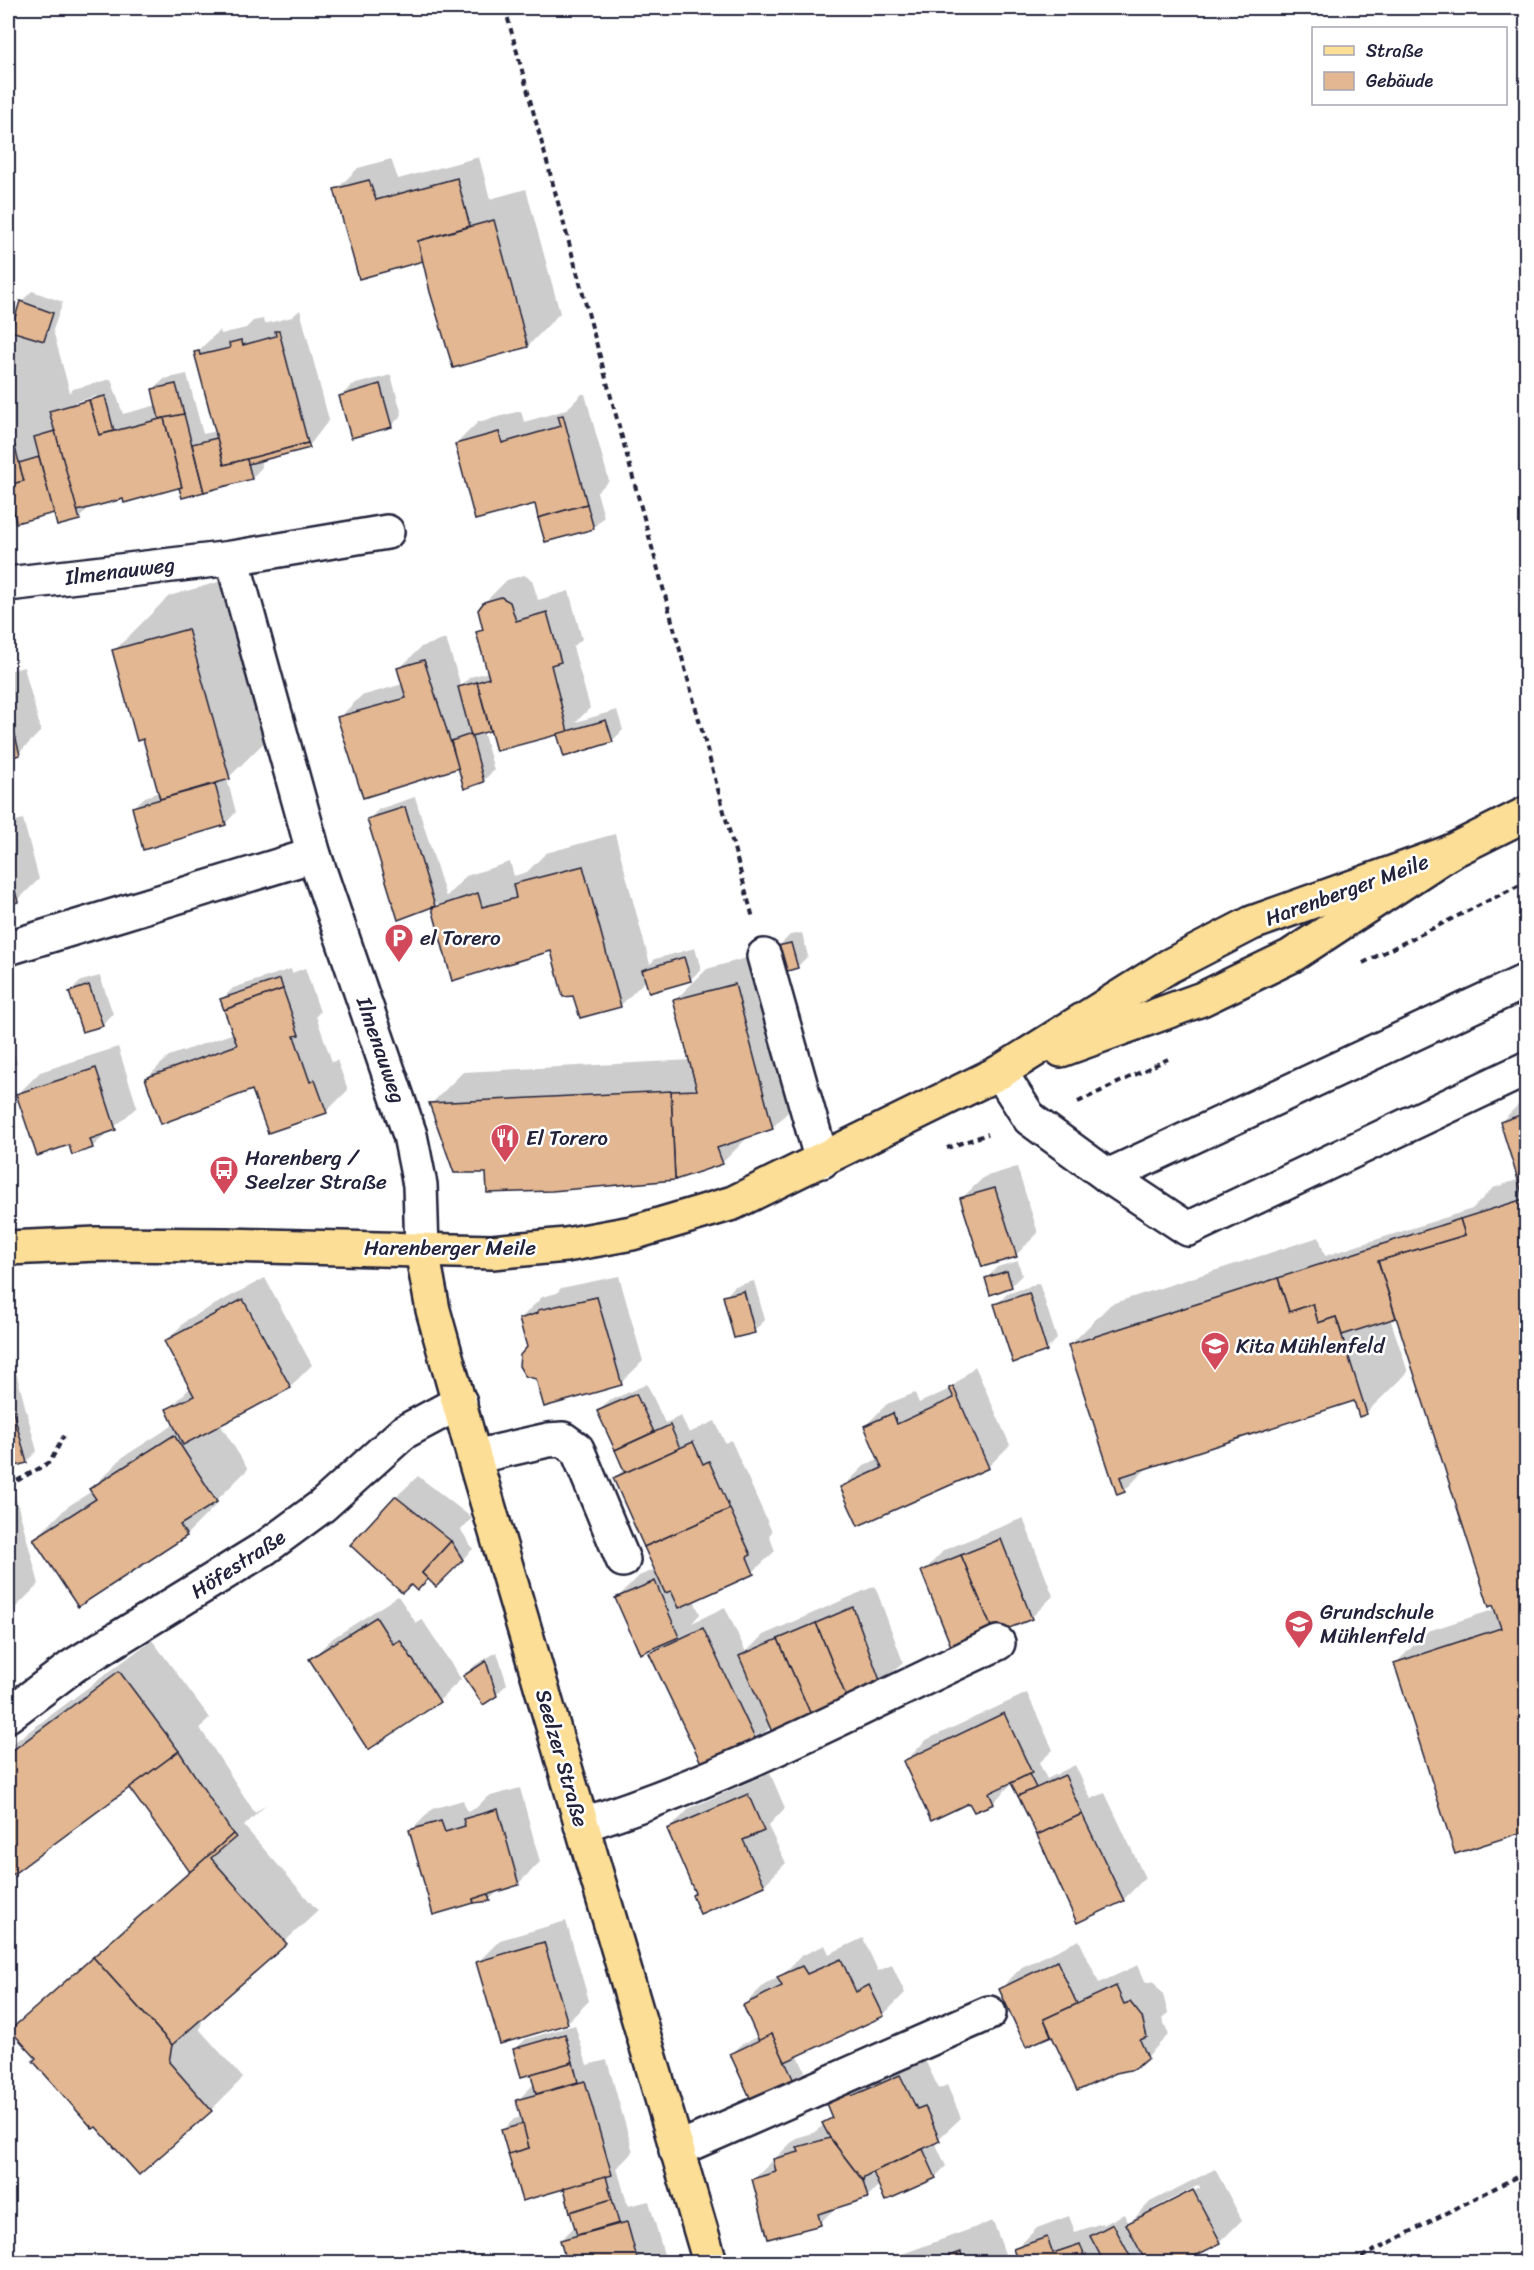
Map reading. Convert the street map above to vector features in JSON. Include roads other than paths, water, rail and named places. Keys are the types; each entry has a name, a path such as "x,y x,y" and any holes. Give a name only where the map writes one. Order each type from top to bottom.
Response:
{"main road":[{"path":"1448,853 1527,814"},
{"name":"Harenberger Meile","path":"8,1248 97,1244 422,1251 534,1250 632,1233 733,1203 1000,1072 1169,966 1252,923 1448,853"},
{"name":"Harenberger Meile","path":"1000,1072 1202,999 1291,956 1448,853"},
{"name":"Seelzer Straße","path":"422,1251 433,1310 474,1457 710,2262"}],"street":[{"name":"Ilmenauweg","path":"8,584 232,558 387,532"},
{"name":"Ilmenauweg","path":"232,558 314,855 410,1135 420,1185 422,1251"},
{"path":"8,948 314,855"},
{"path":"764,956 822,1161"},
{"path":"1108,1176 1527,981"},
{"path":"1000,1072 1030,1119 1108,1176 1188,1229 1527,1069"},
{"name":"Höfestraße","path":"8,1715 73,1666 265,1548 322,1506 404,1432 459,1402"},
{"path":"474,1457 563,1438 577,1449 623,1560"},
{"path":"581,1825 634,1809 715,1775 998,1642"},
{"path":"676,2150 989,2013"}],"place":[{"name":"el Torero","path":"399,964"},
{"name":"El Torero","path":"505,1164"},
{"name":"Harenberg / Seelzer Straße","path":"224,1196"},
{"name":"Kita Mühlenfeld","path":"1215,1372"},
{"name":"Grundschule Mühlenfeld","path":"1299,1650"}]}
